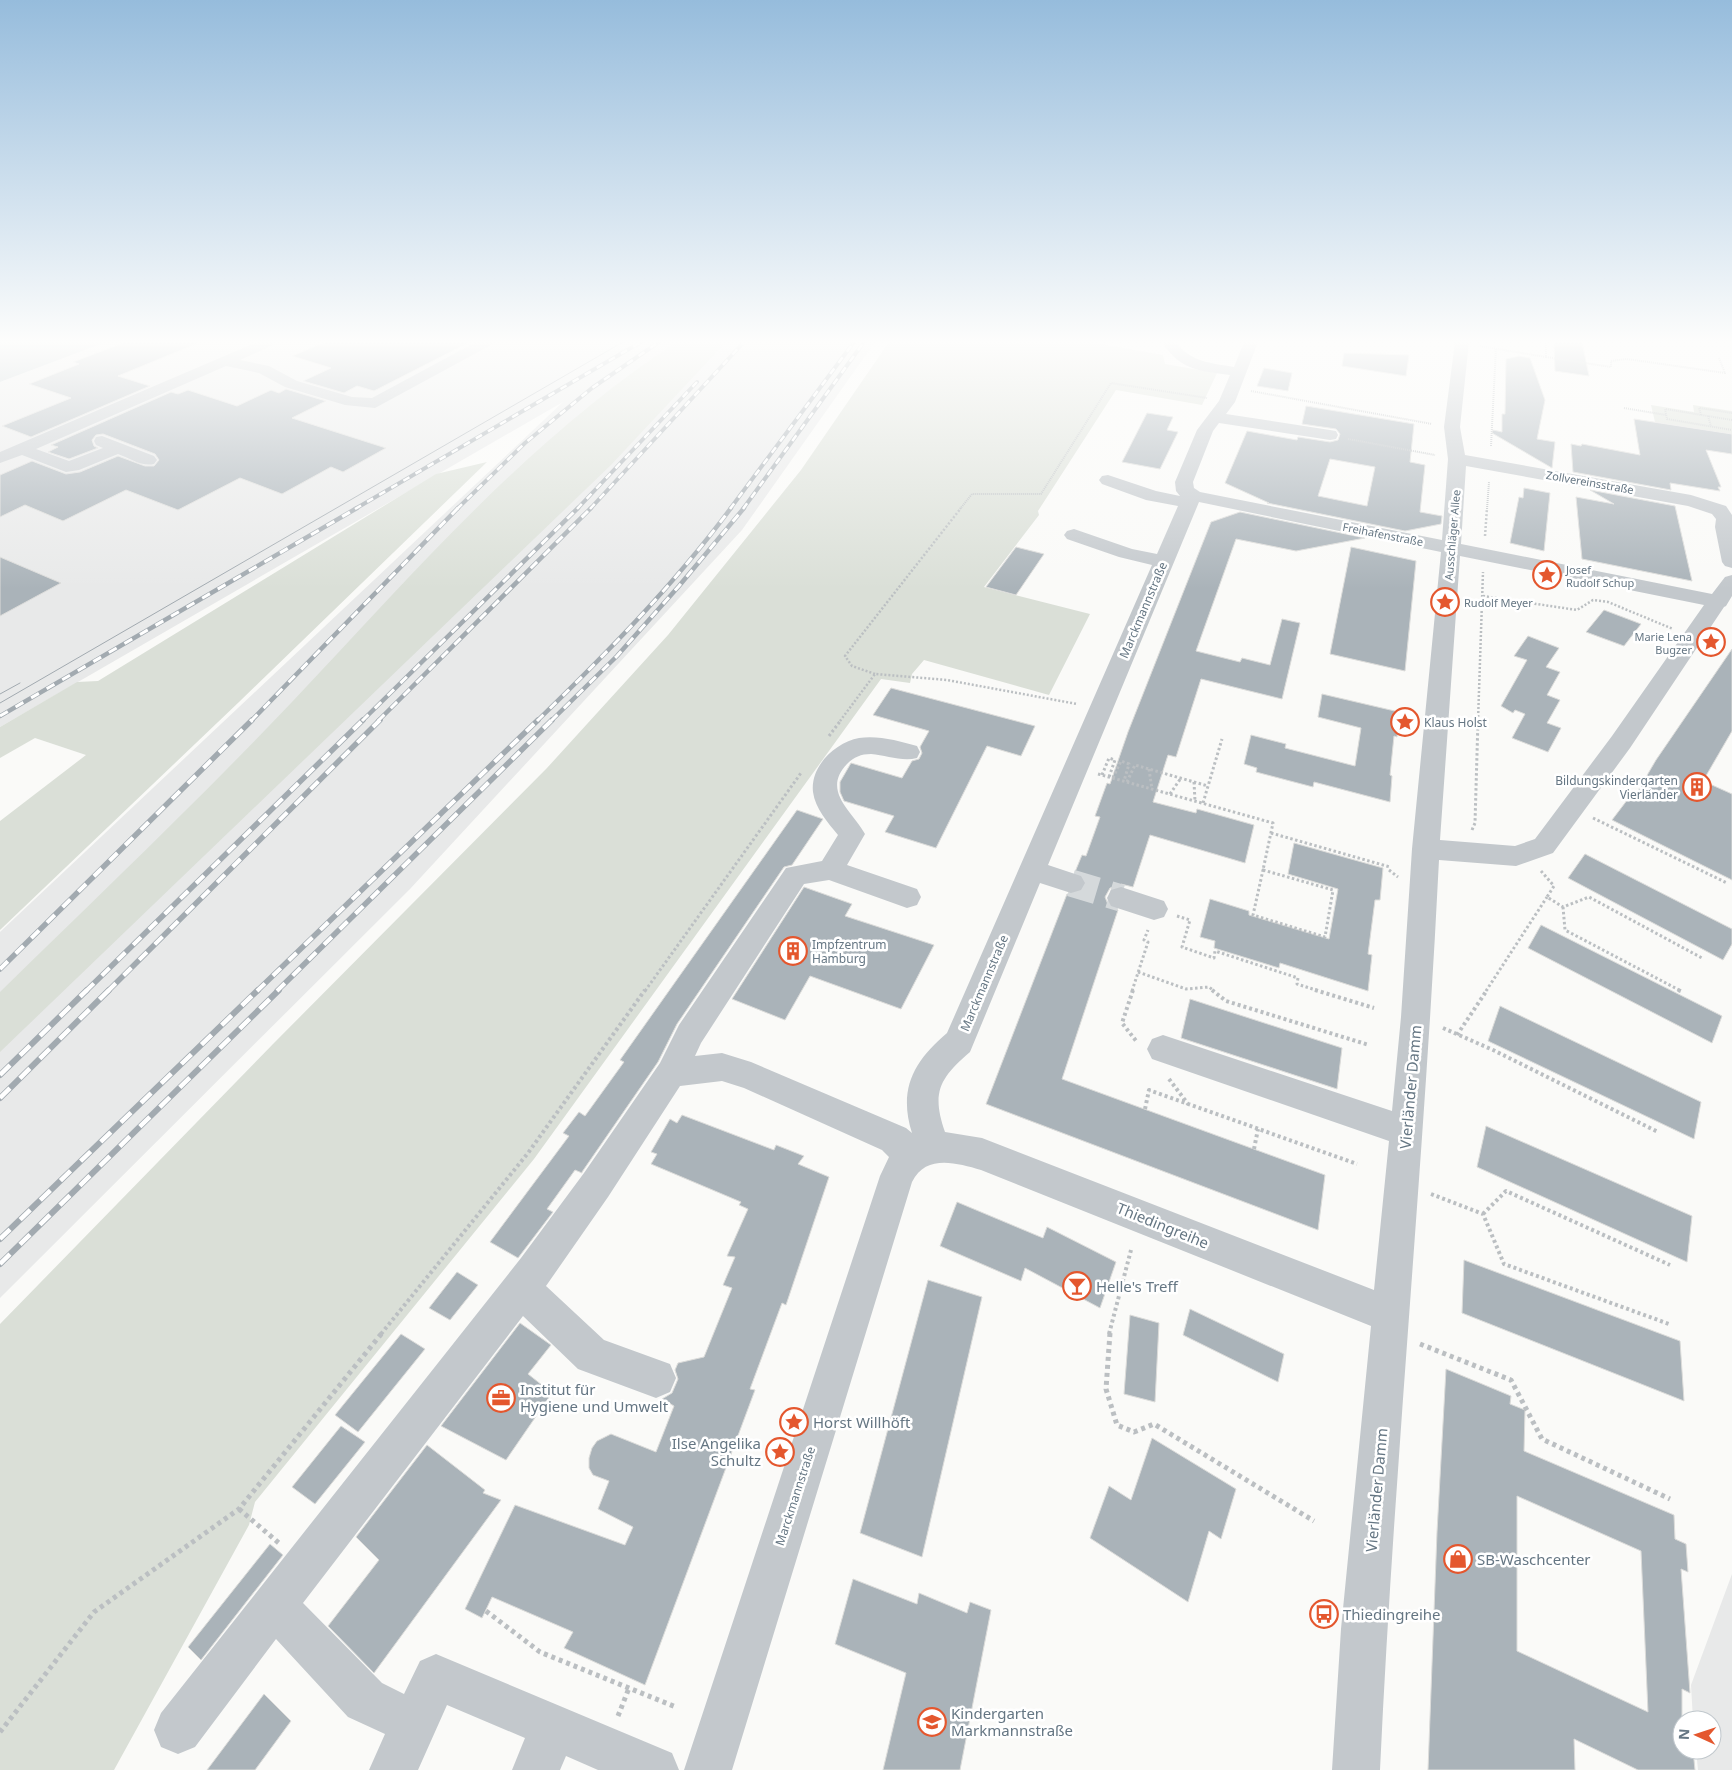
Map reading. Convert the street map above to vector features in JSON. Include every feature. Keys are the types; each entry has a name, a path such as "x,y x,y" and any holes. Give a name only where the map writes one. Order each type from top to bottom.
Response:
{"street":[{"path":"0,458 77,425"},
{"path":"1192,500 1185,491 1184,482 1204,430 1208,425"},
{"path":"1261,425 1330,435"},
{"name":"Ausschläger Allee","path":"1425,849 1456,494 1457,459 1452,425"},
{"path":"67,429 148,460"},
{"path":"22,448 66,467 118,448"},
{"name":"Zollvereinsstraße","path":"1457,459 1691,501 1719,510 1728,519"},
{"name":"Freihafenstraße","path":"1108,480 1152,496 1192,500 1450,548 1719,602"},
{"name":"Marckmannstraße","path":"708,1770 897,1176 906,1162 923,1152 925,1126 922,1099 924,1087 937,1061 959,1042 1031,870 1192,500"},
{"path":"1728,519 1724,527 1732,562"},
{"path":"1074,535 1126,553 1164,562"},
{"path":"1425,849 1516,856 1544,846 1621,742 1677,658 1719,602 1732,580"},
{"path":"830,870 852,834 827,802 824,790 832,767 842,754 851,748 860,746 908,752"},
{"name":"Vierländer Damm","path":"1356,1770 1365,1620 1416,1017 1425,849"},
{"path":"178,1730 521,1288 596,1185 671,1073 690,1034 796,875 830,870 907,897"},
{"path":"1031,870 1072,883"},
{"path":"1121,898 1154,909"},
{"path":"1163,1061 1406,1131"},
{"path":"671,1073 722,1068 751,1076 923,1152"},
{"name":"Thiedingreihe","path":"923,1152 947,1147 995,1158 1390,1324"},
{"path":"521,1288 592,1355 656,1378"},
{"path":"274,1605 365,1700 414,1724"},
{"path":"393,1770 436,1677 655,1770"},
{"path":"536,1770 553,1727"}],"path":[{"path":"1085,425 1041,494 972,494 845,656 852,666 875,674 947,680 1064,701 1100,710"},
{"path":"1433,425 1452,428"},
{"path":"1466,853 1475,823 1482,596 1492,425"},
{"path":"1701,425 1732,430"},
{"path":"1330,435 1457,459"},
{"path":"1482,596 1577,610 1593,600 1608,602 1659,623"},
{"path":"828,738 875,674"},
{"path":"1203,804 1222,739"},
{"path":"1102,775 1109,758 1115,760 1112,778"},
{"path":"1112,778 1121,761 1129,764 1126,782"},
{"path":"1126,782 1135,765 1208,786"},
{"path":"0,1732 94,1612 239,1509 528,1153 804,769"},
{"path":"1149,769 1152,789"},
{"path":"1112,778 1273,823 1253,915 1325,937 1333,890 1263,870"},
{"path":"1169,794 1181,778"},
{"path":"1194,782 1196,801"},
{"path":"1572,808 1727,884"},
{"path":"1271,834 1390,867"},
{"path":"1457,1034 1554,886 1525,853"},
{"path":"1547,897 1563,907"},
{"path":"1563,907 1589,897 1702,958"},
{"path":"1563,907 1565,930 1683,992"},
{"path":"1122,1024 1148,942 1144,940 1154,909 1190,920 1182,947 1214,958 1215,951 1298,978 1297,984 1374,1008"},
{"path":"1138,972 1186,989 1209,987 1226,1001 1369,1045"},
{"path":"1416,1017 1493,1050 1658,1132"},
{"path":"1163,1061 1188,1104"},
{"path":"1144,1109 1149,1090 1357,1164"},
{"path":"1254,1149 1258,1128"},
{"path":"1402,1183 1482,1214 1504,1264 1669,1324"},
{"path":"1482,1214 1506,1191 1670,1265"},
{"path":"1130,1250 1109,1335 1106,1389 1117,1425 1134,1432 1154,1424 1314,1521"},
{"path":"1390,1324 1511,1380 1542,1439 1670,1499"},
{"path":"239,1509 305,1565"},
{"path":"486,1611 540,1652 676,1707"}],"shaded area":[{"path":"0,425 524,425 0,727"},
{"path":"539,425 817,425 742,530 410,889 0,1298 0,932"},
{"path":"567,425 649,425 611,465 0,1052 0,992 220,776 474,510"},
{"path":"832,425 1094,425 1038,511 1039,515 984,587 1090,614 1049,695 924,660 912,674 910,683 881,679 534,1159 255,1502 249,1525 114,1770 0,1770 0,1324 273,1044 547,768 668,635 801,470"},
{"path":"1672,425 1732,425 1732,434"},
{"path":"487,462 0,930 0,821 86,755 35,738 0,758 0,727 77,682 98,681 436,474"},
{"path":"1732,1574 1732,1770 1698,1770 1697,1760 1722,1760 1722,1710 1692,1710 1691,1685"}],"building":[{"path":"5,425 60,425 31,437 2,426"},
{"path":"97,425 313,425 386,448 343,472 331,467 282,494 240,478 178,510 126,490 63,521 25,505 0,517 0,475 32,461 66,474 80,472 118,456 145,466 154,466 159,460 155,454 103,434 96,435 92,440 94,446 98,448 69,459 48,452 58,447 51,445"},
{"path":"1141,425 1169,425 1167,430 1178,432 1160,469 1122,462"},
{"path":"1306,425 1414,425 1410,462 1425,465 1420,512 1442,516 1441,524 1405,531 1267,503 1269,503 1225,483 1247,431 1297,440 1298,437 1330,442 1338,440 1340,434 1336,429","holes":["1330,459 1375,467 1367,506 1318,496"]},
{"path":"1502,425 1540,425 1537,439 1555,442 1552,468 1492,433 1493,430 1502,432"},
{"path":"1635,425 1671,425 1732,434 1732,454 1706,450 1721,487 1718,487 1720,491 1670,483 1671,490 1573,472 1571,444 1581,446 1582,444 1640,455"},
{"path":"1524,488 1550,493 1544,551 1510,543 1519,497 1523,498"},
{"path":"1590,490 1675,506 1692,581 1582,559 1576,497 1614,504"},
{"path":"1240,512 1365,538 1296,551 1236,539 1196,651 1240,662 1242,658 1270,665 1282,619 1300,623 1282,699 1201,679 1176,757 1168,755 1153,802 1196,813 1197,809 1254,825 1245,863 1150,835 1133,887 1121,884 1110,888 1105,897 1109,907 1118,910 1062,1079 1325,1175 1318,1230 986,1104 1067,894 1072,895 1082,892 1087,884 1083,875 1075,872 1082,855 1086,856 1100,817 1095,816 1107,783 1110,784 1128,732 1211,522"},
{"path":"1016,547 1044,554 1016,595 986,587"},
{"path":"1351,547 1416,561 1405,671 1330,654"},
{"path":"0,557 61,583 0,616"},
{"path":"1604,610 1641,624 1624,646 1586,632"},
{"path":"1528,636 1559,648 1546,667 1560,672 1547,695 1560,700 1547,723 1561,728 1548,752 1512,738 1525,714 1515,710 1513,713 1501,706 1527,660 1514,656"},
{"path":"1732,649 1732,731 1703,781 1732,794 1732,880 1612,820 1628,799 1632,801 1656,760"},
{"path":"891,688 1035,726 1021,756 987,746 936,848 885,832 894,816 844,801 840,792 840,782 851,763 902,778 912,761 919,759 922,753 920,747 929,731 873,715"},
{"path":"1322,694 1399,712 1397,737 1394,736 1390,775 1392,776 1390,802 1314,782 1313,787 1256,772 1257,768 1244,764 1251,735 1286,744 1285,748 1355,766 1361,728 1318,717"},
{"path":"797,810 823,819 792,865 784,867 677,1024 658,1062 582,1173 575,1170 547,1209 553,1212 518,1258 490,1242 569,1136 563,1133 579,1112 585,1116 624,1062 620,1060"},
{"path":"1294,843 1383,868 1380,900 1375,900 1368,954 1372,955 1368,991 1280,963 1279,968 1214,948 1215,941 1200,937 1210,899 1249,911 1249,915 1329,939 1338,889 1288,874"},
{"path":"1585,854 1732,929 1732,944 1723,960 1568,878"},
{"path":"804,887 852,904 845,916 934,945 901,1009 810,976 785,1020 732,999"},
{"path":"1541,925 1722,1016 1712,1043 1528,948"},
{"path":"1190,999 1342,1048 1337,1089 1181,1038"},
{"path":"1500,1006 1701,1102 1694,1139 1488,1041"},
{"name":"Institut für Hygiene und Umwelt","path":"682,1115 774,1150 776,1145 804,1156 798,1164 829,1177 786,1305 782,1303 750,1389 755,1390 645,1685 564,1648 573,1632 492,1597 482,1618 465,1609 515,1505 625,1545 633,1527 598,1509 609,1481 593,1475 589,1468 592,1448 597,1441 611,1434 656,1452 674,1406 662,1399 672,1393 678,1379 675,1370 678,1363 704,1357 732,1288 723,1285 735,1257 727,1256 748,1209 739,1205 741,1202 651,1164 657,1154 651,1152 670,1119 677,1123"},
{"path":"1486,1126 1692,1216 1687,1262 1477,1167"},
{"path":"957,1202 1043,1238 1047,1227 1116,1262 1100,1308 1025,1268 1021,1281 940,1246"},
{"path":"1464,1260 1680,1341 1684,1401 1462,1313"},
{"path":"457,1272 478,1285 450,1320 429,1308"},
{"path":"928,1280 982,1297 922,1557 860,1533"},
{"path":"1190,1309 1284,1354 1278,1382 1183,1335"},
{"path":"1130,1315 1159,1323 1155,1402 1124,1394"},
{"path":"520,1323 551,1345 528,1374 552,1393 506,1460 441,1426"},
{"path":"401,1334 425,1349 358,1432 335,1415"},
{"path":"1446,1369 1511,1396 1510,1404 1525,1410 1524,1451 1674,1515 1675,1539 1686,1544 1688,1572 1681,1569 1690,1693 1682,1689 1682,1710 1672,1710 1672,1760 1694,1760 1695,1770 1638,1770 1574,1739 1575,1770 1428,1770 1437,1532","holes":["1517,1496 1641,1551 1648,1712 1517,1651"]},
{"path":"341,1426 365,1442 315,1504 292,1487"},
{"path":"1152,1438 1236,1489 1221,1539 1209,1531 1188,1602 1090,1538 1109,1486 1131,1500"},
{"path":"427,1445 485,1490 483,1493 501,1500 374,1673 328,1626 379,1560 356,1537"},
{"path":"270,1544 283,1555 201,1660 188,1647"},
{"name":"Kindergarten Markmannstraße","path":"853,1579 917,1604 919,1593 967,1613 970,1602 991,1610 960,1770 883,1770 906,1673 835,1644"},
{"path":"264,1694 291,1721 255,1770 207,1770"}],"tunnel":[{"path":"1071,883 1121,898"}],"tram line":[{"path":"0,703 480,425"},
{"path":"0,694 20,683"}],"railway":[{"path":"355,509 500,425"},
{"path":"457,509 525,443 547,425"},
{"path":"577,509 657,425"},
{"path":"590,509 668,425"},
{"path":"730,509 793,425"},
{"path":"743,509 804,425"},
{"path":"0,716 357,508"},
{"path":"538,720 663,592 731,508"},
{"path":"551,721 617,656 744,508"},
{"path":"251,721 457,509"},
{"path":"362,721 577,509"},
{"path":"378,721 590,509"},
{"path":"86,991 363,720"},
{"path":"108,991 380,720"},
{"path":"257,991 538,720"},
{"path":"277,991 552,720"},
{"path":"0,969 251,721"},
{"path":"0,1075 87,990"},
{"path":"0,1098 109,990"},
{"path":"0,1239 258,990"},
{"path":"0,1264 279,990"}],"place":[{"name":"Josef Rudolf Schup","path":"1547,575"},
{"name":"Rudolf Meyer","path":"1445,602"},
{"name":"Marie Lena Bugzer","path":"1711,642"},
{"name":"Klaus Holst","path":"1405,722"},
{"name":"Bildungskindergarten Vierländer","path":"1697,787"},
{"name":"Impfzentrum Hamburg","path":"793,951"},
{"name":"Helle's Treff","path":"1077,1286"},
{"name":"Institut für Hygiene und Umwelt","path":"501,1398"},
{"name":"Horst Willhöft","path":"794,1422"},
{"name":"Ilse Angelika Schultz","path":"780,1452"},
{"name":"SB-Waschcenter","path":"1458,1559"},
{"name":"Thiedingreihe","path":"1324,1614"},
{"name":"Kindergarten Markmannstraße","path":"932,1722"}]}
